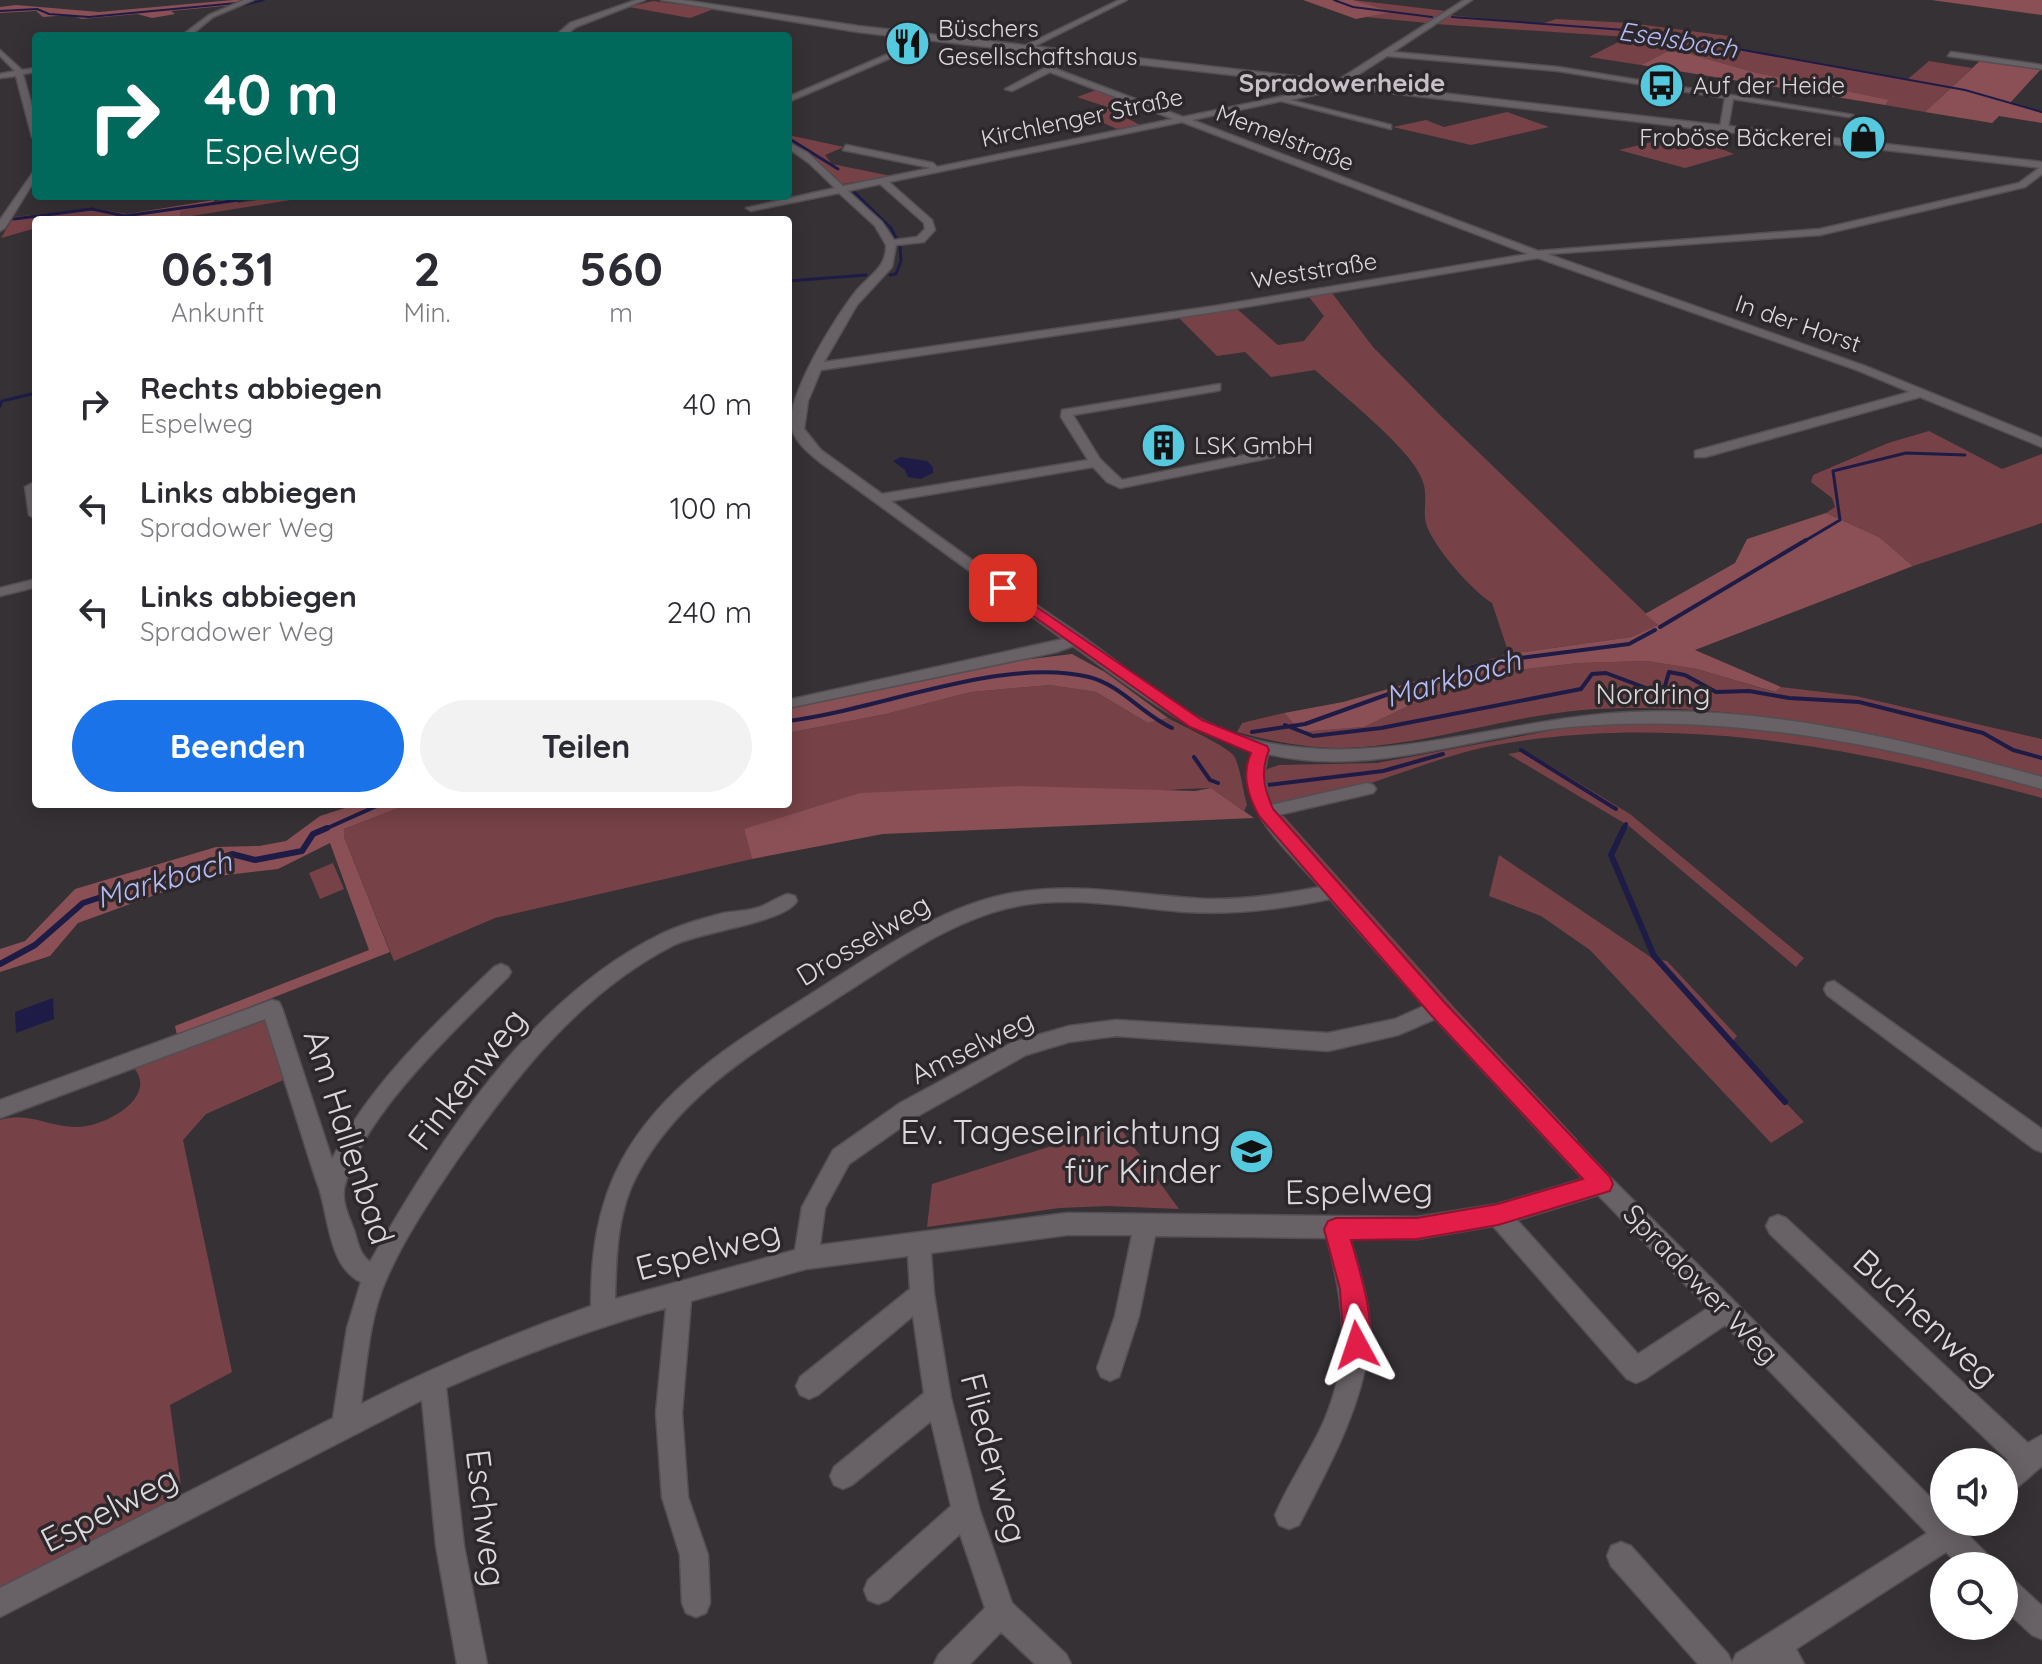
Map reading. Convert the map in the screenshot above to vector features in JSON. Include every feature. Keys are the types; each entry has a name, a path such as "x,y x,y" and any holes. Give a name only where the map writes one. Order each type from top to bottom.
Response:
{"main road":[{"path":"665,0 933,38 2042,167"}],"street":[{"path":"190,32 211,16 250,0"},
{"path":"562,32 642,0"},
{"path":"690,4 701,0"},
{"path":"1024,48 1124,0"},
{"name":"Kirchlenger Straße","path":"792,199 1330,89 1469,0"},
{"path":"792,98 933,38"},
{"path":"0,52 19,73 32,122"},
{"path":"1384,53 1558,69 1849,115"},
{"path":"1009,89 1078,54"},
{"path":"1951,54 2042,67"},
{"name":"Memelstraße","path":"1050,69 1537,254"},
{"path":"0,76 32,71"},
{"path":"1724,128 1729,98"},
{"path":"1278,99 1388,127"},
{"path":"792,147 809,158 878,224 890,243 892,255 880,276 861,293 816,367 793,432 879,499 1196,724 1261,750"},
{"path":"846,148 940,168"},
{"name":"Weststraße","path":"816,367 1229,307 1537,254 1820,232 2022,185 2042,167"},
{"path":"0,228 32,177"},
{"path":"881,180 929,222 930,230 920,240 890,243"},
{"name":"Kirchlenger Straße","path":"751,208 787,200"},
{"name":"In der Horst","path":"1537,254 1861,368 2042,443"},
{"path":"1216,387 1066,413 1113,480 1127,484 1269,454"},
{"path":"1700,454 1921,393"},
{"path":"879,499 1098,462"},
{"path":"0,592 32,584"},
{"path":"792,704 1057,647 1076,639"},
{"name":"Nordring","path":"1261,750 1321,757 1363,755 1571,719 1705,718 1843,736 2042,783"},
{"name":"Spradower Weg","path":"1261,750 1255,764 1255,787 1265,812 1438,1009 1602,1184 1726,1310 1930,1506"},
{"path":"1265,812 1367,789"},
{"name":"Drosselweg","path":"603,1314 603,1265 617,1194 662,1121 694,1087 729,1057 919,938 953,919 1021,898 1066,893 1210,906 1268,904 1335,891"},
{"name":"Finkenweg","path":"345,1427 359,1328 375,1276 423,1191 471,1123 544,1031 619,968 671,938 722,921 763,914 788,901"},
{"path":"335,1181 350,1147 383,1099 439,1034 501,972"},
{"path":"1834,989 2042,1142"},
{"name":"Am Hallenbad","path":"0,1109 272,1008 327,1180 335,1181 332,1200 353,1265 362,1273 375,1276"},
{"name":"Amselweg","path":"806,1258 814,1207 841,1157 908,1110 1020,1048 1069,1034 1116,1028 1328,1042 1398,1027 1438,1009"},
{"name":"Espelweg","path":"0,1603 433,1381 521,1343 603,1314 806,1258 919,1246 1067,1224 1417,1228 1498,1215 1602,1184"},
{"path":"1498,1215 1636,1370 1726,1310"},
{"path":"1110,1368 1127,1316 1146,1224"},
{"name":"Buchenweg","path":"1778,1226 2035,1454"},
{"path":"1289,1515 1337,1423 1357,1345 1352,1289 1336,1229"},
{"name":"Fliederweg","path":"919,1246 922,1294 938,1398 966,1511 1001,1612 1056,1664"},
{"path":"680,1292 669,1413 675,1497 694,1555 696,1603"},
{"path":"809,1386 922,1294"},
{"name":"Eschweg","path":"433,1381 450,1546 472,1664"},
{"path":"843,1476 938,1398"},
{"path":"2018,1469 2035,1454"},
{"path":"878,1590 966,1511"},
{"path":"1746,1664 1782,1655 1944,1536"},
{"path":"1621,1556 1718,1664"},
{"path":"2018,1603 2042,1625"},
{"path":"949,1664 1001,1612"}],"shaded area":[{"path":"247,0 234,5 171,11 175,14 152,18 137,14 82,19 70,15 43,17 36,11 0,13 0,7 16,5 99,12"},
{"path":"1303,0 1353,0 1392,12 1356,19"},
{"path":"1353,0 1446,11 1427,23 1365,17 1389,12"},
{"path":"1931,0 2042,0 2042,15"},
{"path":"653,1 714,9 690,18 629,7"},
{"path":"1448,15 1541,24 1556,19 1630,23 1736,37 1724,46 1908,79 1929,61 1972,68 1925,112 1885,105 1888,101 1757,73 1672,49 1641,65 1589,57 1628,37 1435,24"},
{"path":"1672,49 1757,73 1889,100 1885,105 1641,65"},
{"path":"1982,59 2042,68 2010,103 2042,113 2042,123 1999,116 1992,123 1925,112"},
{"path":"1096,90 1151,108 1121,115 1140,125 1117,129 1087,116 1110,108 1077,97"},
{"path":"1507,112 1549,127 1471,145 1393,127 1426,120 1444,127"},
{"path":"792,136 844,147 825,155 832,164 891,176 843,184 811,155 792,143"},
{"path":"1664,139 1697,150 1714,146 1734,154 1685,168 1619,150"},
{"path":"214,200 213,204 180,211 180,216 122,216"},
{"path":"222,200 238,200 238,203 290,200 192,216 180,216 179,211"},
{"path":"94,208 127,214 32,216 32,229 1,238 14,217"},
{"path":"1332,293 1373,347 1658,625 1631,637 1509,654 1492,603 1454,567 1429,532 1425,517 1425,489 1420,475 1388,435 1315,370 1271,377 1245,352 1217,356 1177,316 1236,308 1278,345 1304,341 1324,316 1309,297"},
{"path":"1929,431 2002,469 2042,454 2042,523 1913,566 1879,537 1826,513 1835,507 1832,498 1811,482 1813,475 1888,443"},
{"path":"901,457 927,461 933,467 933,473 921,479 908,477 905,470 893,461"},
{"path":"1826,513 1879,537 1913,566 1695,650 1781,687 1775,692 1697,669 1647,661 1579,663 1474,675 1364,727 1301,732 1284,713 1343,702 1509,654 1631,637 1658,625 1645,614 1735,563 1747,539"},
{"path":"1072,654 1105,672 1168,718 1148,723 1096,692 1050,685 971,692 886,714 792,732 792,707 1022,660"},
{"path":"1647,661 1697,669 1774,692 1781,687 1856,696 2042,739 2042,776 1929,748 1815,725 1699,710 1583,710 1400,743 1339,748 1287,743 1237,732 1242,723 1284,713 1301,732 1364,727 1474,675 1579,663"},
{"path":"1050,685 1096,692 1148,723 1168,718 1234,756 1247,805 1244,811 1211,788 1181,789 744,829 752,859 495,918 394,961 344,837 344,829 399,808 792,808 792,732 886,714 971,692"},
{"path":"1646,723 1738,727 1853,743 2042,790 2042,798 1909,765 1775,741 1639,733 1570,735 1484,747 1351,789 1274,807 1265,794 1262,779 1267,769 1279,765 1377,763 1570,727"},
{"path":"1526,751 1630,814 1804,958 1796,967 1629,826 1508,754"},
{"path":"1019,786 1195,791 1211,788 1254,818 883,834 752,859 744,829 860,793"},
{"path":"345,808 399,808 344,829 344,837 390,952 177,1035 175,1026 369,950 330,843 278,869 202,878 78,923 50,956 0,972 0,949 25,941 75,889 216,847 259,846 286,841 320,816"},
{"path":"1284,816 1454,1007 1578,1140 1573,1142 1449,1011 1278,817"},
{"path":"1499,855 1652,958 1667,961 1737,1036 1730,1044 1804,1122 1771,1143 1590,950 1541,916 1489,896"},
{"path":"333,863 344,889 320,899 309,873"},
{"path":"53,998 54,1019 16,1033 15,1012"},
{"path":"269,1019 288,1078 206,1114 183,1140 232,1372 170,1405 183,1500 0,1592 0,1120 19,1117 76,1127 100,1122 113,1117 134,1100 140,1079 134,1068"},
{"path":"1118,1125 1179,1209 1108,1206 1059,1208 927,1227 932,1184"}],"waterway":[{"name":"Eselsbach","path":"244,5 264,0"},
{"name":"Eselsbach","path":"1334,0 1353,7 1432,17"},
{"name":"Eselsbach","path":"0,11 37,9 49,14 89,17 237,3"},
{"name":"Eselsbach","path":"1452,17 1638,31 1965,90 2042,112"},
{"path":"792,140 838,169"},
{"path":"851,189 891,228 897,240"},
{"path":"125,216 239,200"},
{"path":"37,216 92,209 125,216"},
{"path":"14,219 32,217"},
{"path":"890,275 896,274 901,261 900,246"},
{"path":"792,281 866,275"},
{"path":"0,406 2,401 32,394"},
{"name":"Markbach","path":"1803,542 1840,520 1833,471 1906,453 1965,455"},
{"name":"Markbach","path":"1660,627 1806,540"},
{"name":"Markbach","path":"1289,726 1305,724 1422,682 1489,662 1629,644 1655,630"},
{"name":"Markbach","path":"792,720 980,679 1018,673 1055,672 1101,681 1172,728"},
{"path":"1289,726 1313,736 1381,728 1581,689 1592,674 1606,673 1654,691 1665,686 1669,672 1685,675 1716,692 1749,691 1789,698 1859,702 1983,733 2013,750 2042,758"},
{"name":"Markbach","path":"1252,732 1289,726"},
{"path":"1521,750 1616,809"},
{"path":"1268,785 1383,771 1443,754"},
{"path":"1194,757 1210,780 1218,783"},
{"name":"Markbach","path":"323,830 372,808"},
{"path":"1624,828 1626,824"},
{"name":"Markbach","path":"0,964 35,945 83,903 232,854 255,860 302,851 313,834 327,828"},
{"path":"1624,828 1611,855 1654,956 1785,1102"}],"place":[{"name":"Büschers Gesellschaftshaus","path":"907,43"},
{"name":"Auf der Heide","path":"1662,86"},
{"name":"Froböse Bäckerei","path":"1863,138"},
{"name":"LSK GmbH","path":"1163,446"},
{"name":"Ev. Tageseinrichtung für Kinder","path":"1252,1152"}],"district":[{"name":"Spradowerheide","path":"1342,83"}],"route":[{"path":"1003,588 1196,724 1261,750 1255,764 1255,787 1265,812 1438,1009 1602,1184 1498,1215 1417,1228 1336,1229 1352,1289 1357,1345"}]}
